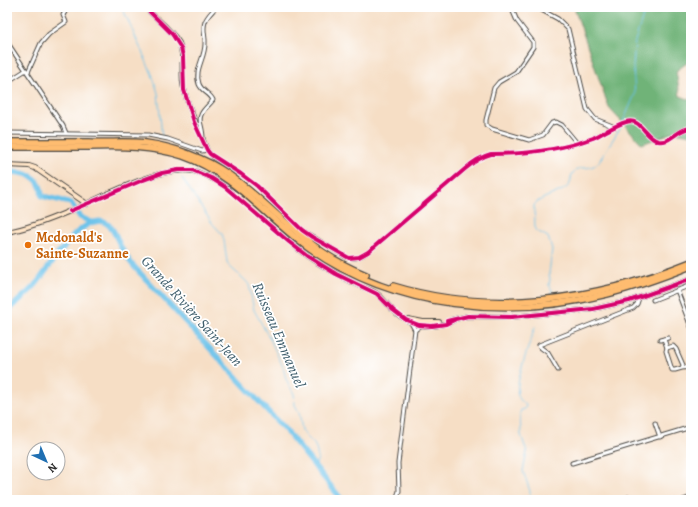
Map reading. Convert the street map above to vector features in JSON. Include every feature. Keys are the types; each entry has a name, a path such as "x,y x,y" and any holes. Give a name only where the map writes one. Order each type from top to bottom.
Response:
{"highway":[{"path":"7,142 134,142 162,146 192,156 205,161 228,174 253,193 304,238 324,253 352,269 376,280 427,294 454,298 519,301 568,297 607,290 691,260"},
{"path":"7,146 126,146 154,149 184,157 222,174 308,247 336,265 379,284 427,299 459,305 482,307 544,305 600,296 646,283 691,266"},
{"path":"646,283 656,282 691,270"}],"main road":[{"path":"145,7 172,34 181,48 182,82 194,122 206,150"},
{"path":"7,165 29,166 35,168 87,204"},
{"path":"7,232 34,225 162,173 182,169 200,173 216,181 235,194 307,256 336,274 377,294 393,310 404,318 422,325 438,325 449,323 454,320"},
{"path":"411,321 431,323 454,320 468,316 511,317 593,309 639,297 691,278"},
{"path":"417,324 436,324 446,321"},
{"path":"415,330 417,324"}],"street":[{"path":"203,140 200,116 203,110 213,100 212,97 200,88 197,78 205,44 204,24 216,7"},
{"path":"511,7 517,21 533,42 533,47 516,72 499,82 494,88 486,125 489,129 529,140 542,135 552,123 556,122 562,125 577,143"},
{"path":"536,7 558,19 568,29 587,110 595,119 615,127"},
{"path":"7,82 27,71 41,43 49,34 66,22 63,15 66,9"},
{"path":"7,42 63,126 66,133"},
{"path":"7,133 148,135 168,139 202,151 206,150 213,157 241,174 257,186 302,230 346,257 353,259 368,252 478,159 491,154 540,151 577,143 594,137 625,122 636,122 653,139 660,141 668,139 686,128 691,128"},
{"path":"653,300 691,285"},
{"path":"677,290 691,327"},
{"path":"558,370 551,356 539,345 633,308 637,304 639,297"},
{"path":"396,500 399,491 398,463 415,330 411,321"},
{"path":"415,330 422,325"},
{"path":"660,340 666,338 666,351 671,368 675,370 691,367"},
{"path":"667,348 673,346 676,349 683,365 682,368"},
{"path":"655,423 660,437"},
{"path":"572,463 691,427"},
{"path":"621,500 628,497 631,500"},
{"path":"683,500 691,497"}],"green space":[{"path":"574,7 691,7 691,60 676,71 680,96 691,100 691,135 674,132 642,144 609,108"}],"waterway":[{"name":"Ruisseau Emmanuel","path":"122,7 152,74 158,93 162,137"},
{"path":"623,122 635,94 633,67 635,41 646,7"},
{"path":"552,294 552,290 549,285 552,249 548,237 537,231 535,227 534,205 567,187 573,173 578,169 592,167 598,163 622,125"},
{"path":"7,172 17,172 31,176 41,187 42,196 71,203 80,217 91,222"},
{"name":"Ruisseau Emmanuel","path":"182,178 212,223 222,234 229,266 249,285 254,310 271,341 283,367 286,379 294,394 295,405 299,412 302,430 316,448 318,458 315,467"},
{"name":"Grande Rivière Saint-Jean","path":"7,313 37,283 67,242 77,232 87,225 97,221 106,223 112,228 123,251 134,267 288,433 342,500"},
{"path":"528,500 530,491 523,471 527,452 521,435 520,413 521,410 525,409 526,405 519,398 517,389 535,327"}],"cycle path":[{"path":"145,7 172,34 181,48 183,56 184,90 194,122 210,154 257,186 302,230 349,258 359,257 368,252 468,166 487,155 530,152 568,146 593,138 618,125 631,121 636,122 650,136 658,141 666,140 682,130 691,128"},
{"path":"70,211 162,173 178,170 192,170 211,178 225,187 307,256 336,274 377,294 393,310 406,320 419,325 432,326 446,324 454,320"},
{"path":"447,321 468,316 511,317 593,309 629,301 691,279"}],"place":[{"name":"Mcdonald's Sainte-Suzanne","path":"28,245"}]}
